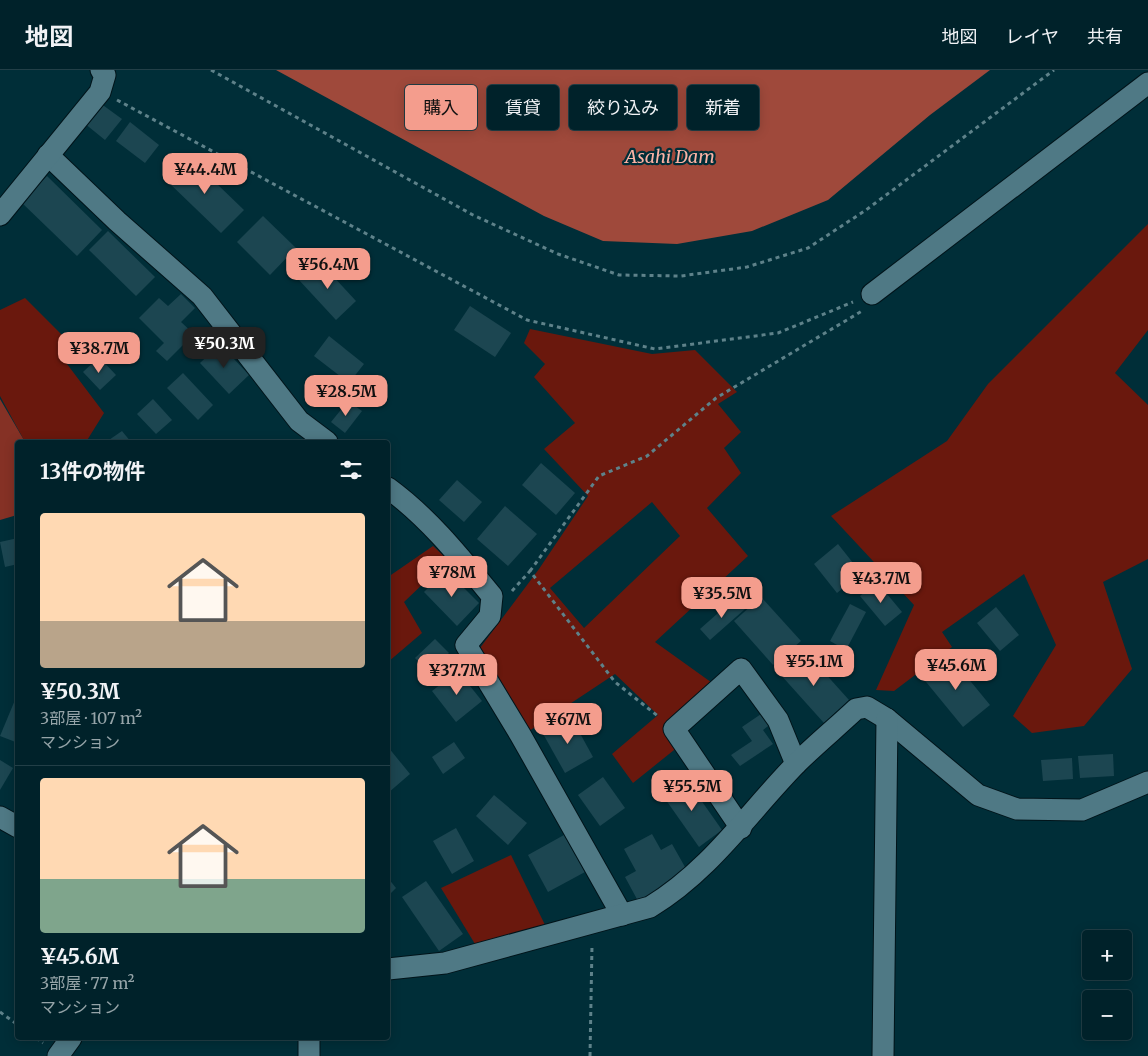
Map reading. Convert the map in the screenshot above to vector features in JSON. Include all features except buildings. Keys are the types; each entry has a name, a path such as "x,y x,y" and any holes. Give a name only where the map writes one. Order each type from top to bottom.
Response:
{"street":[{"path":"0,215 100,92 104,75 101,70"},
{"path":"872,294 1148,83"},
{"path":"48,155 117,221 202,296 299,421 324,440"},
{"path":"390,489 407,502 448,542 492,596 490,616 466,645 521,736 622,915"},
{"path":"741,828 674,729 742,669 778,720 796,764"},
{"path":"390,969 445,963 650,907 675,892 741,828 796,764 856,709 867,706 887,719 978,795 1017,809 1082,810 1148,782"},
{"path":"883,1056 887,719"},
{"path":"0,817 15,825"},
{"path":"58,1056 70,1040"},
{"path":"309,1040 309,1056"}],"path":[{"path":"211,70 473,215 558,254 619,275 682,276 747,267 808,248 866,210 1054,70"},
{"path":"100,92 527,320 655,349 778,333 872,294 872,304 716,398 647,456 599,476 530,571 490,616"},
{"path":"530,571 615,682 674,729"},
{"path":"590,1056 592,939"},
{"path":"0,1012 15,1022"}],"shaded area":[{"path":"1148,224 1148,330 1115,373 1148,405 1148,559 1103,582 1132,669 1084,726 1032,733 1013,716 1056,645 1024,574 942,632 952,647 894,691 876,690 914,605 831,516 947,441 988,384"},
{"path":"25,298 73,346 67,364 104,413 87,440 24,440 0,396 0,310"},
{"path":"530,329 652,354 695,350 737,392 718,404 741,432 724,448 741,473 707,508 748,556 655,642 715,685 670,721 684,742 633,783 612,754 658,715 615,674 529,731 480,648 539,569 588,496 544,449 575,423 534,377 545,364 524,343","holes":["652,502 680,536 584,628 550,588"]},
{"path":"0,399 24,440 15,440 15,516 0,520"},
{"path":"433,546 448,560 404,602 422,633 390,660 390,576"},
{"path":"511,855 546,927 475,944 441,888"}],"water":[{"name":"Asahi Dam","path":"276,70 990,70 930,115 828,200 752,231 677,244 603,241 544,216"}]}
